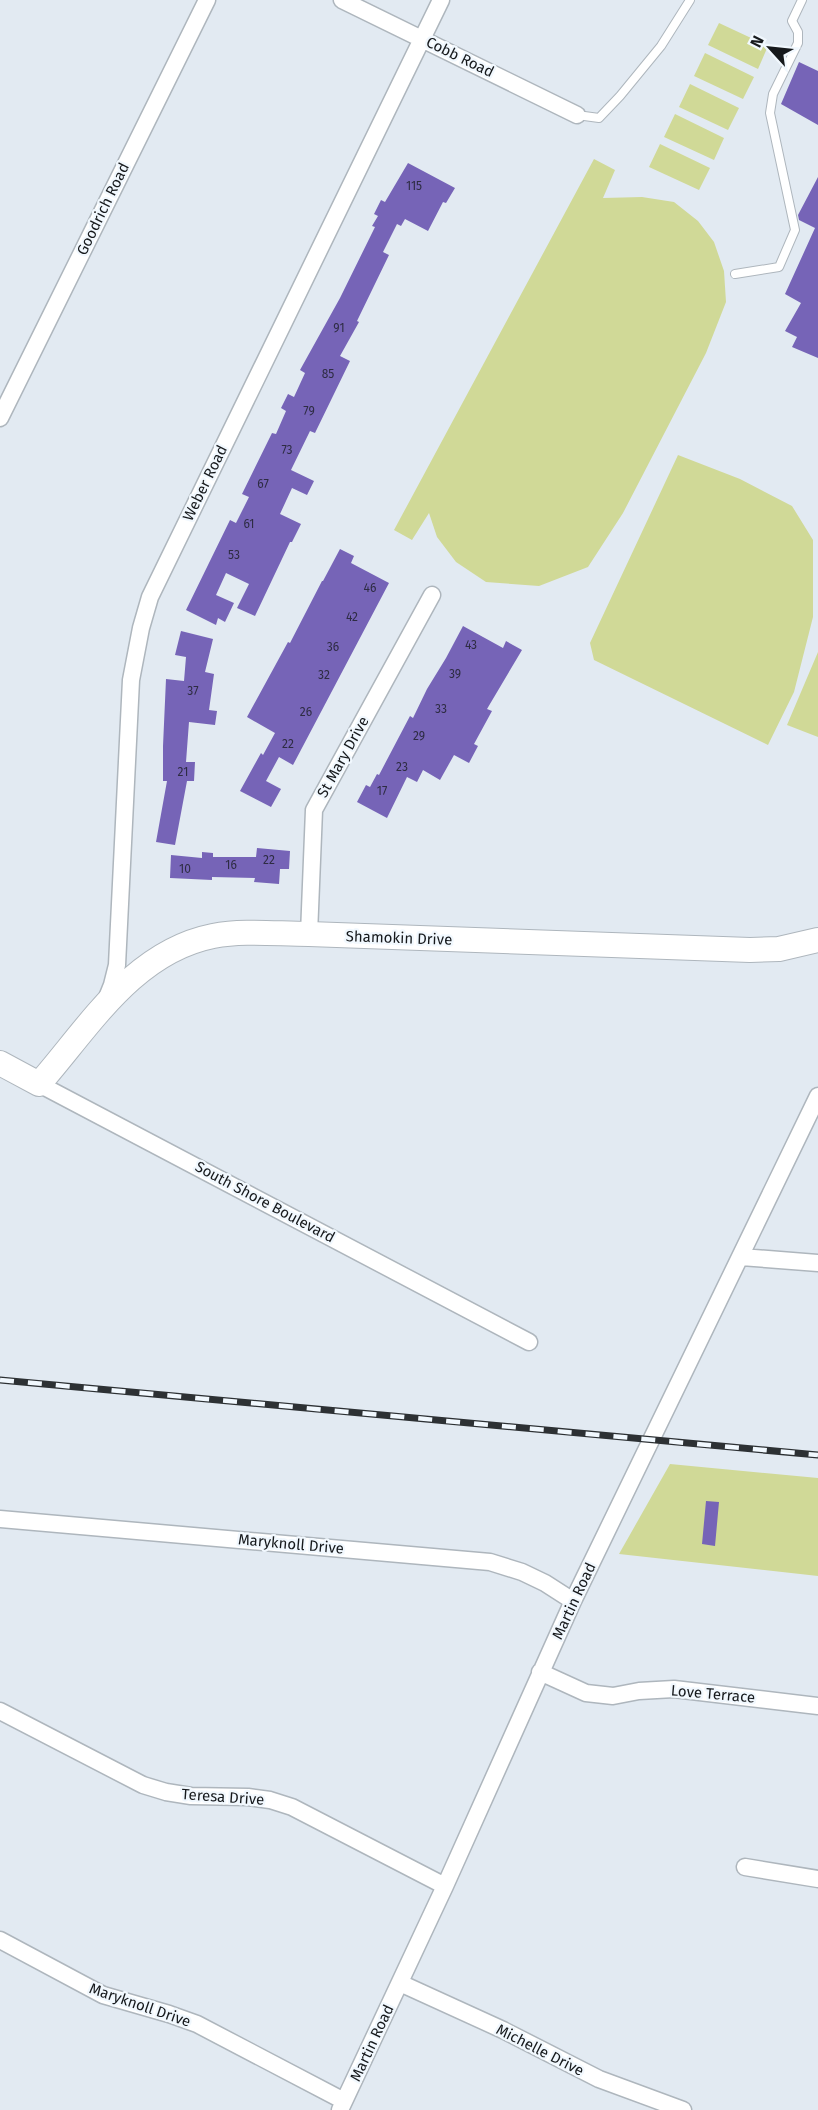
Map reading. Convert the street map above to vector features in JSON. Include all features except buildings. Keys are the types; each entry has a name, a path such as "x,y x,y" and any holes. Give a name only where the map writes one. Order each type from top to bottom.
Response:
{"street":[{"name":"Goodrich Road","path":"0,418 207,0"},
{"name":"Cobb Road","path":"342,0 577,115"},
{"name":"Weber Road","path":"104,1004 117,965 131,680 141,628 150,597 441,0"},
{"name":"St Mary Drive","path":"309,934 314,810 432,595"},
{"name":"Shamokin Drive","path":"39,1084 104,1004 136,974 168,953 212,936 238,933 309,934 750,950 779,949 818,940"},
{"name":"South Shore Boulevard","path":"0,1063 529,1342"},
{"name":"Martin Road","path":"342,2106 445,1886 573,1601 818,1096"},
{"path":"741,1257 818,1263"},
{"name":"Maryknoll Drive","path":"0,1519 490,1562 522,1572 573,1601"},
{"name":"Love Terrace","path":"540,1672 586,1693 613,1696 639,1691 674,1689 818,1706"},
{"name":"Teresa Drive","path":"0,1711 143,1785 190,1796 248,1797 270,1800 292,1807 445,1886"},
{"path":"745,1867 818,1879"},
{"name":"Maryknoll Drive","path":"0,1940 103,1995 197,2024 342,2106"},
{"name":"Michelle Drive","path":"400,1983 503,2030 599,2079 683,2110"}],"lane":[{"path":"577,115 599,118 661,46 690,0"},
{"path":"735,274 779,267 795,230 770,113 773,94 798,43 798,32 792,21 802,0"}],"green space":[{"path":"719,23 768,46 758,69 708,45"},
{"path":"705,53 754,77 743,99 694,76"},
{"path":"690,84 739,108 728,130 679,107"},
{"path":"675,114 724,138 714,160 664,137"},
{"path":"660,144 710,168 699,190 649,167"},
{"path":"594,159 615,170 603,198 642,197 674,202 698,221 714,242 724,271 726,302 706,353 623,513 588,567 539,586 486,582 456,562 437,537 429,513 412,540 394,530"},
{"path":"678,455 740,479 792,506 813,540 813,617 794,692 768,745 594,660 590,643"},
{"path":"818,652 818,737 787,725"},
{"path":"670,1464 818,1478 818,1576 619,1554"}],"railway":[{"path":"0,1380 818,1455"}]}
